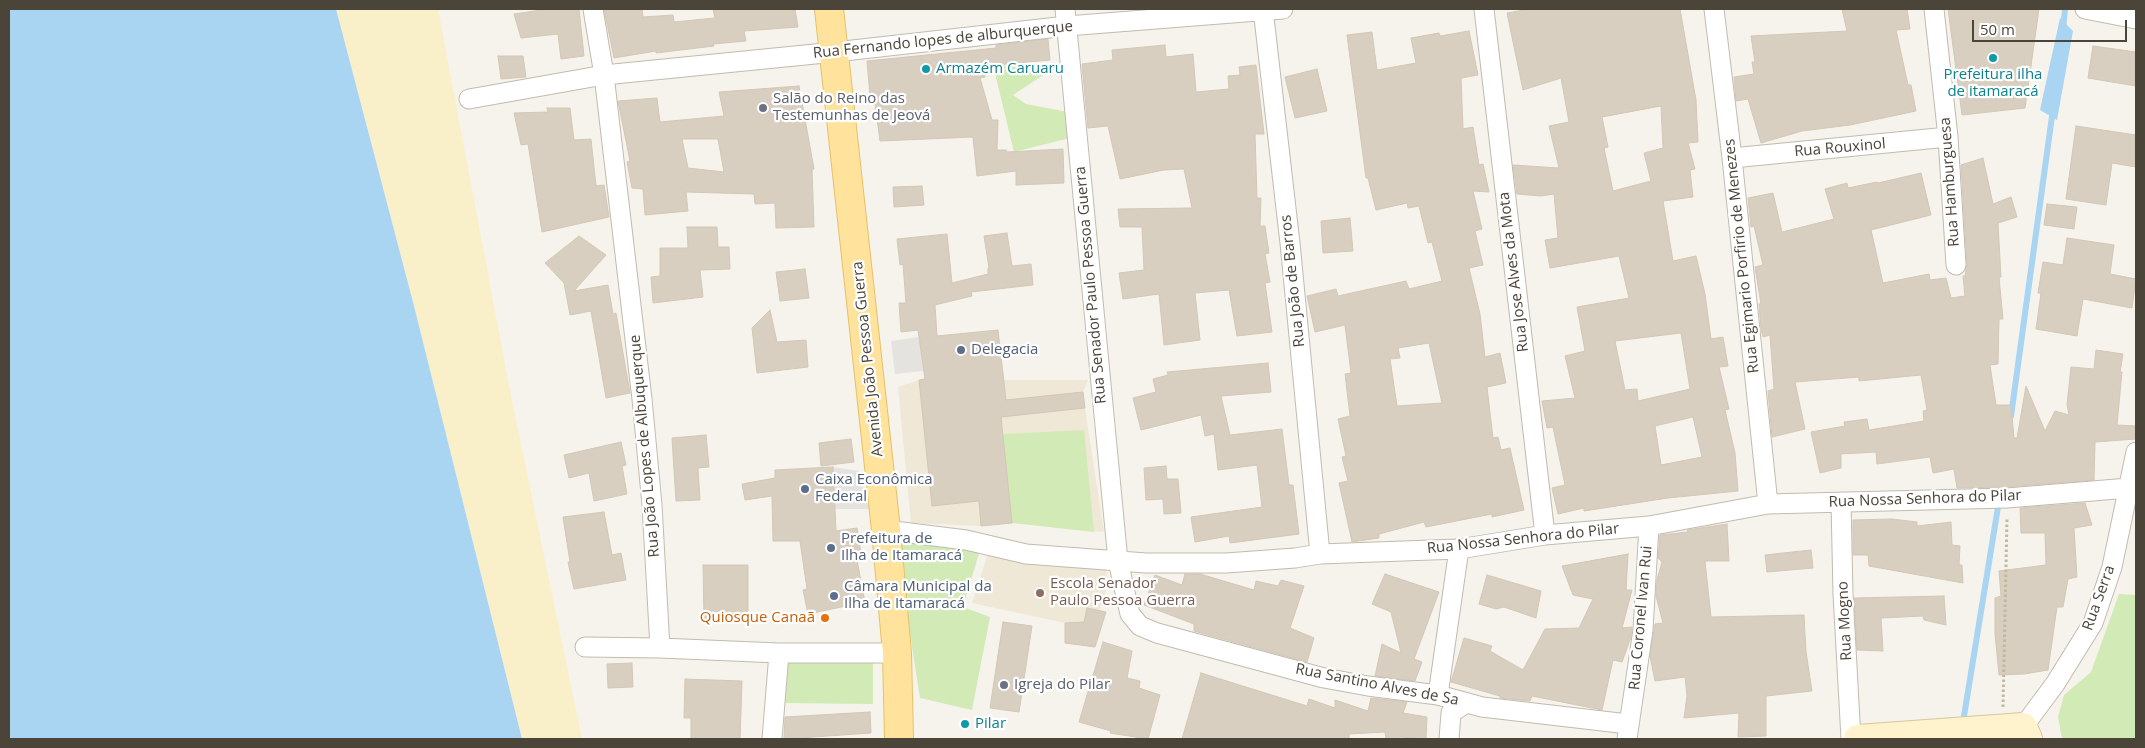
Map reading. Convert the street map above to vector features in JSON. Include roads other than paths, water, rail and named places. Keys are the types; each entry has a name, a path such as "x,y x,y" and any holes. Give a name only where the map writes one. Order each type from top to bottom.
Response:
{"main road":[{"name":"Avenida João Pessoa Guerra","path":"828,9 886,530 897,653 899,739"}],"street":[{"name":"Rua João Lopes de Albuquerque","path":"593,9 604,75 642,399 652,505 660,648"},
{"name":"Rua Fernando lopes de alburquerque","path":"468,99 604,75 834,52 1066,17 1283,9"},
{"name":"Rua Jose Alves da Mota","path":"1484,9 1545,535"},
{"name":"Rua Egimario Porfirio de Menezes","path":"1714,9 1732,158 1768,504"},
{"name":"Rua Hamburguesa","path":"1934,9 1948,138 1956,266"},
{"path":"2085,9 2136,19"},
{"name":"Rua João de Barros","path":"1263,10 1290,243 1320,554"},
{"name":"Rua Senador Paulo Pessoa Guerra","path":"1066,17 1118,561"},
{"name":"Rua Rouxinol","path":"1732,158 1948,138"},
{"name":"Rua Serra","path":"2018,731 2055,684 2093,623 2112,567 2136,452"},
{"name":"Rua Nossa Senhora do Pilar","path":"886,530 966,540 1026,554 1118,561 1226,562 1295,558 1320,554 1459,549 1545,535 1649,526 1768,504 2007,498 2129,488"},
{"name":"Rua Mogno","path":"1841,502 1851,739"},
{"name":"Rua Coronel Ivan Rui","path":"1628,731 1642,630 1649,526"},
{"path":"1438,695 1459,549"},
{"name":"Rua Santino Alves de Sa","path":"1118,561 1130,614 1140,626 1157,633 1324,678 1438,695 1482,707 1628,731"},
{"path":"585,647 779,653 897,653"},
{"path":"772,739 779,653"},
{"path":"1450,739 1451,713 1466,703"},
{"path":"1858,739 2018,731"}],"water":[{"path":"9,9 336,9 414,306 522,739 9,739"},
{"path":"2060,18 2073,31 2057,120 2040,110"}],"waterway":[{"path":"2063,30 2065,9"},
{"path":"2011,416 2053,109"},
{"path":"1964,716 1998,507"}],"place":[{"name":"Prefeitura ilha de itamaracá","path":"1993,58"},
{"name":"Armazém Caruaru","path":"926,69"},
{"name":"Salão do Reino das Testemunhas de Jeová","path":"763,108"},
{"name":"Delegacia","path":"961,350"},
{"name":"Caixa Econômica Federal","path":"805,489"},
{"name":"Prefeitura de Ilha de Itamaracá","path":"831,548"},
{"name":"Escola Senador Paulo Pessoa Guerra","path":"1040,593"},
{"name":"Câmara Municipal da Ilha de Itamaracá","path":"834,596"},
{"name":"Quiosque Canaã","path":"825,618"},
{"name":"Igreja do Pilar","path":"1004,685"},
{"name":"Pilar","path":"965,724"}]}
